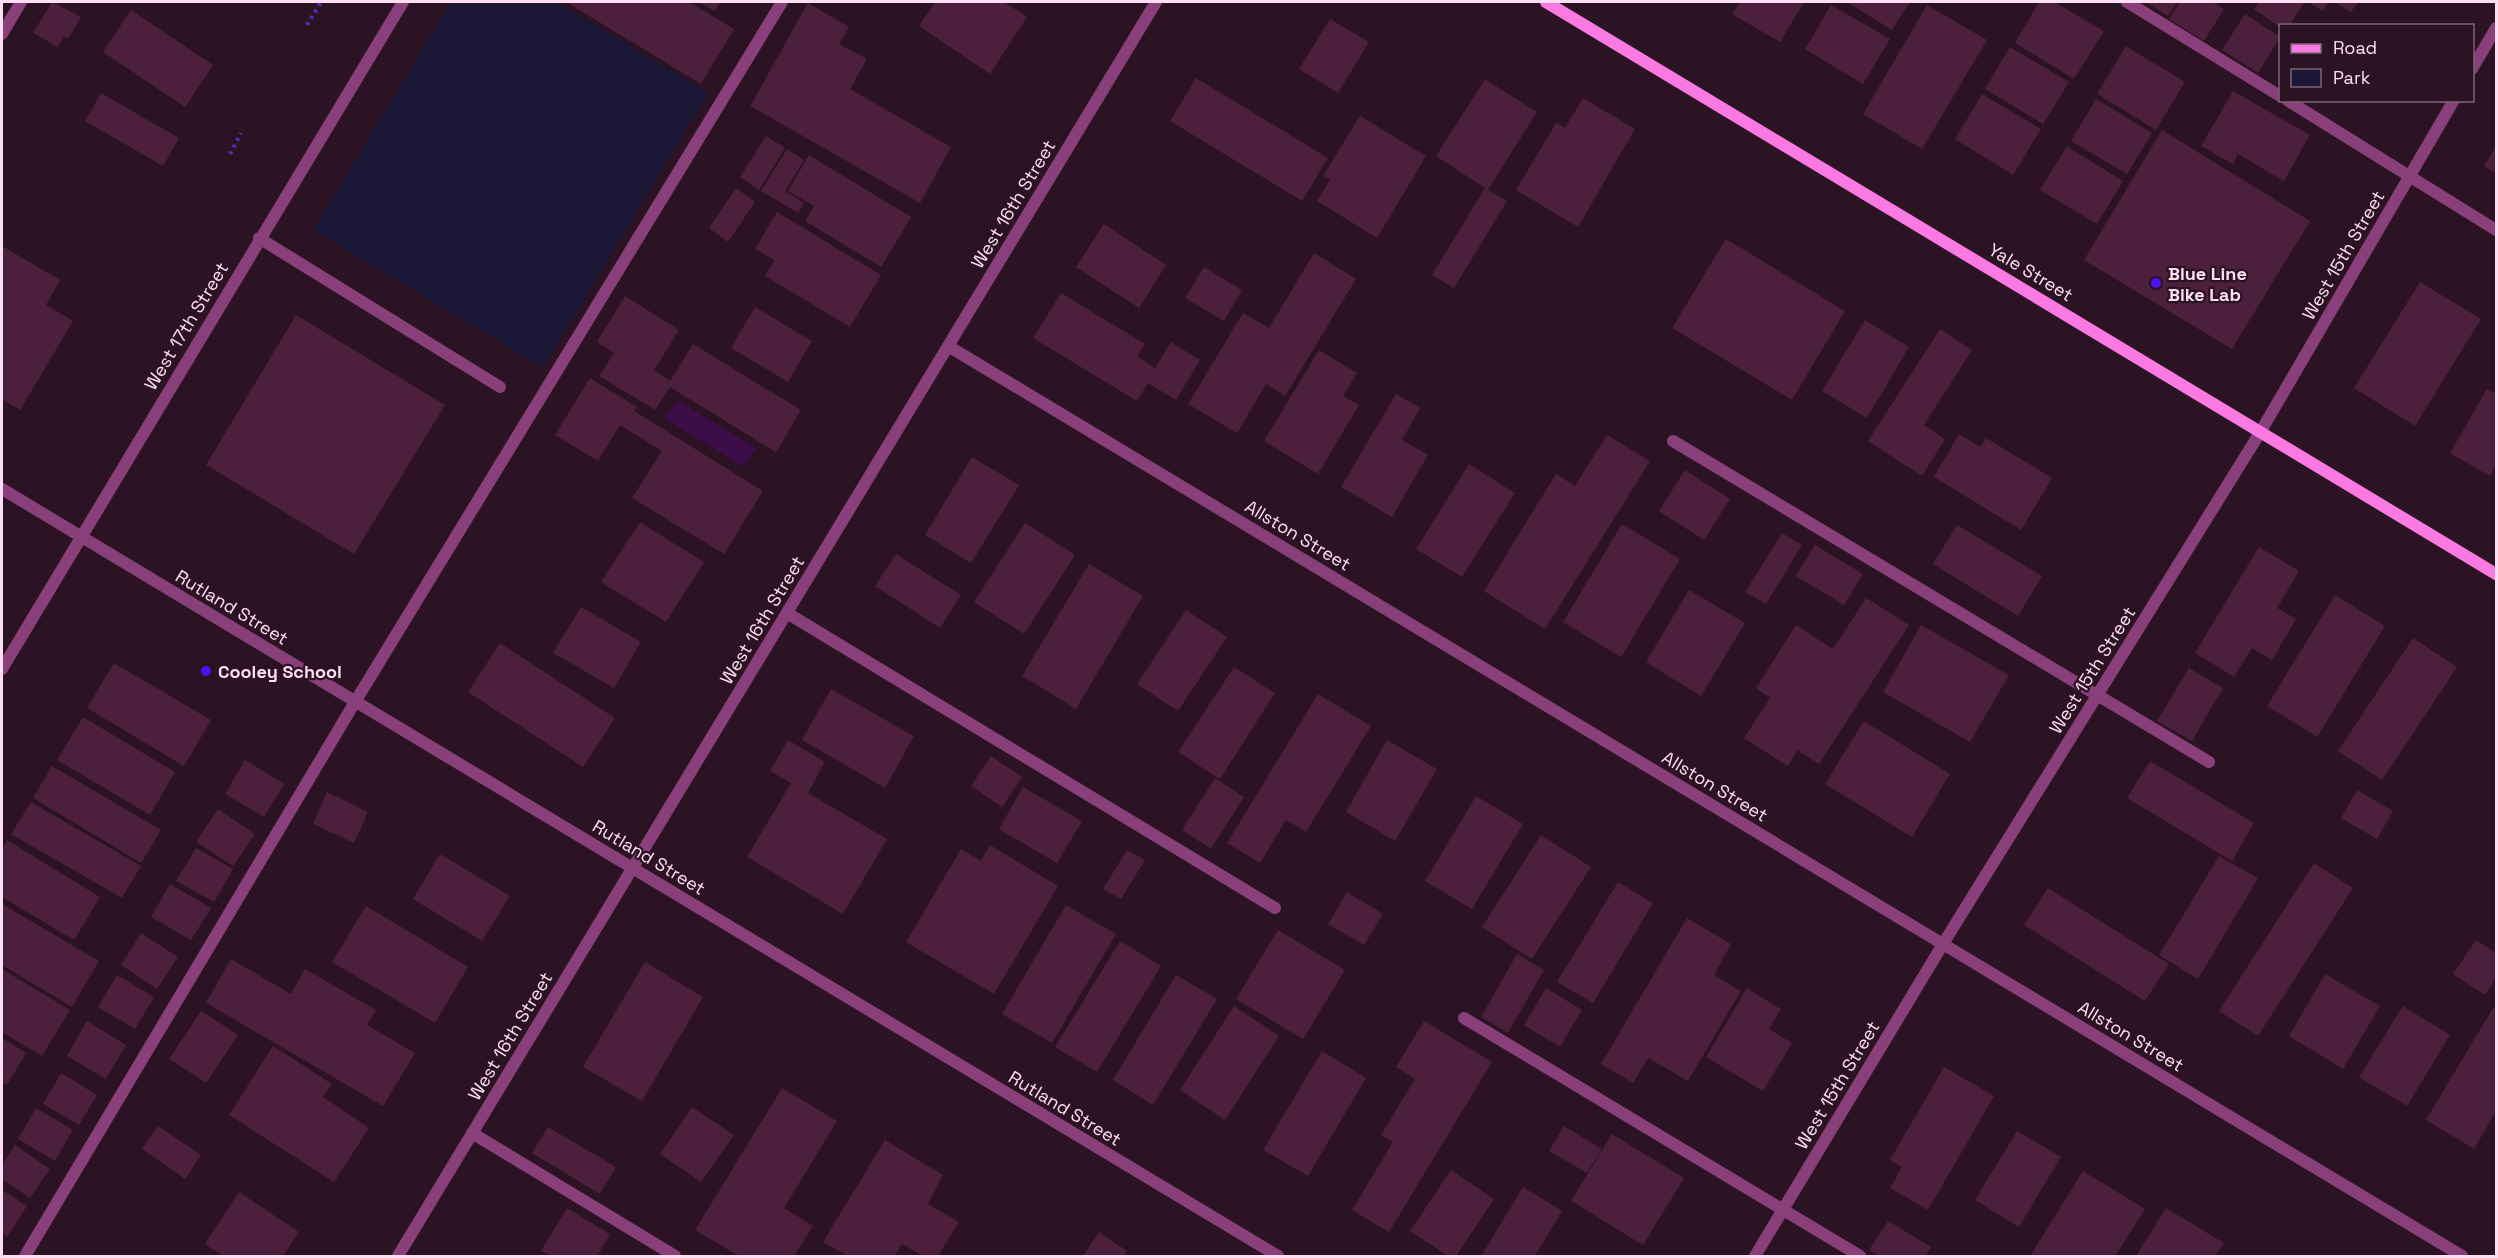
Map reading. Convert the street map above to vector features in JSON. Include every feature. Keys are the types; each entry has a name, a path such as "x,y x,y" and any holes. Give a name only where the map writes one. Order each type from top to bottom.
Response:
{"main road":[{"name":"Yale Street","path":"1546,2 2496,574"}],"street":[{"path":"2,34 21,2"},
{"name":"West 17th Street","path":"2,669 259,238 403,2"},
{"path":"25,1257 355,702 782,2"},
{"name":"West 16th Street","path":"398,1257 1156,2"},
{"path":"2127,2 2279,95"},
{"path":"2474,66 2496,28"},
{"path":"2290,102 2496,230"},
{"name":"West 15th Street","path":"1755,1257 1943,944 2261,431 2453,102"},
{"path":"259,238 500,387"},
{"name":"Allston Street","path":"948,346 2462,1257"},
{"path":"1673,441 2209,762"},
{"name":"Rutland Street","path":"2,489 1278,1257"},
{"path":"787,613 1275,908"},
{"path":"1464,1018 1860,1257"},
{"path":"472,1134 675,1257"}],"path":[{"path":"307,25 321,2"},
{"path":"230,153 241,133"}],"green space":[{"path":"451,2 557,2 708,93 543,368 313,230"}],"shaded area":[{"path":"677,400 756,448 744,467 665,419"}],"building":[{"path":"52,2 81,17 68,39 64,36 58,47 33,33"},
{"path":"566,2 689,2 734,29 701,84"},
{"path":"698,2 721,2 715,11"},
{"path":"935,2 1004,2 1027,17 990,74 919,26"},
{"path":"1740,2 1804,2 1780,42 1732,14"},
{"path":"1847,2 1910,2 1892,30"},
{"path":"2039,2 2054,2 2104,31 2074,79 2015,43"},
{"path":"2146,2 2177,2 2168,16"},
{"path":"2180,2 2213,2 2224,9 2204,41 2169,19"},
{"path":"2259,2 2304,3 2290,24 2279,24 2279,26 2254,9"},
{"path":"2308,2 2329,2 2323,11"},
{"path":"2334,2 2358,2 2351,12"},
{"path":"808,3 849,27 839,44 867,59 850,89 951,147 920,203 750,106"},
{"path":"1831,5 1890,39 1863,84 1805,49"},
{"path":"1927,5 1987,40 1922,149 1863,114"},
{"path":"131,10 213,65 185,107 103,52"},
{"path":"2245,14 2279,36 2258,73 2222,50"},
{"path":"1330,19 1369,42 1338,93 1299,69"},
{"path":"2126,46 2185,82 2156,130 2097,94"},
{"path":"2010,47 2069,82 2043,124 1985,89"},
{"path":"1196,78 1328,158 1302,201 1170,121"},
{"path":"1485,79 1537,112 1488,190 1507,201 1454,288 1432,275 1485,188 1436,156"},
{"path":"2233,91 2310,135 2284,181 2238,154 2233,164 2201,146"},
{"path":"101,93 179,138 163,166 85,121"},
{"path":"1982,94 2041,129 2013,175 1955,139"},
{"path":"1583,98 1635,129 1578,227 1516,190 1556,123 1565,128"},
{"path":"2096,99 2152,133 2127,174 2071,141"},
{"path":"1360,116 1426,156 1377,238 1317,201 1330,180 1323,176"},
{"path":"2162,130 2310,221 2232,349 2084,260"},
{"path":"766,136 785,148 759,190 740,177"},
{"path":"2067,146 2123,181 2097,224 2040,190"},
{"path":"2496,146 2496,173 2484,166"},
{"path":"787,149 804,160 785,191 804,203 798,213 761,191"},
{"path":"809,155 911,217 881,267 805,221 814,206 788,191"},
{"path":"736,188 755,202 728,242 709,228"},
{"path":"777,212 881,275 850,327 765,276 774,260 755,249"},
{"path":"1104,224 1166,265 1139,308 1076,267"},
{"path":"1726,239 1845,311 1792,400 1672,328"},
{"path":"2,246 60,280 46,305 73,321 20,410 2,399"},
{"path":"1314,253 1356,279 1285,396 1266,384 1237,433 1188,404 1243,313 1269,328"},
{"path":"1204,267 1242,290 1224,321 1185,298"},
{"path":"2420,282 2481,319 2415,426 2354,388"},
{"path":"1061,293 1145,344 1137,356 1155,368 1171,342 1200,360 1176,400 1148,383 1137,401 1033,338"},
{"path":"625,296 679,330 654,370 670,381 693,344 801,410 776,452 670,387 655,410 599,376 614,353 597,342"},
{"path":"755,307 812,341 788,382 731,348"},
{"path":"296,315 445,405 354,554 206,465"},
{"path":"1865,320 1909,347 1867,418 1822,391"},
{"path":"1940,329 1972,350 1924,425 1945,439 1922,476 1868,441"},
{"path":"1319,350 1357,373 1343,396 1359,405 1318,474 1264,441"},
{"path":"590,378 637,407 634,411 763,491 724,554 632,498 662,451 620,425 598,461 555,435"},
{"path":"2487,389 2496,394 2496,465 2490,476 2450,453"},
{"path":"1396,394 1420,408 1402,440 1428,455 1392,517 1341,487"},
{"path":"1959,434 1980,447 1986,438 2052,478 2021,530 1934,477"},
{"path":"1607,435 1650,461 1545,629 1484,591 1556,474 1575,486"},
{"path":"972,457 1019,485 971,563 925,535"},
{"path":"1469,464 1515,493 1462,577 1416,549"},
{"path":"1685,470 1730,499 1704,540 1659,511"},
{"path":"640,522 704,562 666,622 601,582"},
{"path":"1025,523 1075,555 1024,634 974,602"},
{"path":"1622,524 1680,559 1621,657 1563,622"},
{"path":"1957,525 2042,576 2018,616 1933,564"},
{"path":"1782,533 1802,545 1766,604 1745,592"},
{"path":"1815,545 1863,574 1844,605 1796,576"},
{"path":"2259,547 2299,571 2277,608 2296,619 2272,660 2252,648 2234,677 2195,653"},
{"path":"896,554 961,595 940,628 875,586"},
{"path":"1089,564 1143,596 1076,709 1022,676"},
{"path":"1689,590 1745,623 1701,696 1646,662"},
{"path":"2335,595 2385,626 2317,737 2267,706"},
{"path":"1866,598 1909,625 1819,764 1797,750 1788,766 1744,738 1770,698 1756,688 1796,625 1833,649"},
{"path":"581,607 641,642 614,688 553,653"},
{"path":"1186,610 1227,637 1178,711 1137,684"},
{"path":"1921,625 2009,675 1970,742 1883,692"},
{"path":"2413,638 2457,667 2382,780 2338,751"},
{"path":"500,643 615,718 583,767 468,692"},
{"path":"114,663 211,720 184,766 87,708"},
{"path":"1234,667 1275,693 1220,779 1178,752"},
{"path":"2189,668 2223,688 2192,741 2157,721"},
{"path":"831,689 914,736 885,788 802,740"},
{"path":"1318,694 1371,726 1306,832 1286,820 1260,863 1227,843"},
{"path":"83,717 175,772 150,815 57,760"},
{"path":"1864,721 1950,774 1912,837 1825,784"},
{"path":"788,740 825,762 808,793 887,839 843,914 747,857 791,783 770,771"},
{"path":"1387,740 1437,769 1395,841 1346,812"},
{"path":"991,756 1022,777 1002,807 971,786"},
{"path":"245,760 284,784 264,817 225,794"},
{"path":"2150,761 2254,823 2232,861 2127,798"},
{"path":"52,766 161,830 141,863 33,798"},
{"path":"1215,778 1244,797 1211,849 1182,830"},
{"path":"1023,787 1082,821 1057,863 999,829"},
{"path":"2357,790 2393,811 2377,839 2341,818"},
{"path":"327,792 368,812 354,843 313,824"},
{"path":"1476,796 1523,824 1472,909 1425,881"},
{"path":"31,802 141,866 122,898 11,834"},
{"path":"218,809 255,834 233,866 196,842"},
{"path":"1541,835 1591,867 1532,959 1482,927"},
{"path":"7,840 100,897 74,940 2,897 2,850"},
{"path":"990,845 1058,886 994,994 906,942 961,849 981,861"},
{"path":"196,848 233,869 214,902 176,881"},
{"path":"1127,850 1145,860 1121,899 1103,889"},
{"path":"440,854 510,896 482,941 413,899"},
{"path":"2219,856 2258,878 2198,979 2159,955"},
{"path":"2314,863 2353,888 2258,1036 2219,1011"},
{"path":"1618,882 1653,903 1593,1003 1557,982"},
{"path":"170,884 211,908 191,940 151,917"},
{"path":"2048,888 2169,964 2145,1001 2024,925"},
{"path":"1347,892 1383,914 1364,945 1328,924"},
{"path":"2,904 99,961 72,1007 2,965"},
{"path":"1066,905 1116,934 1052,1043 1002,1014"},
{"path":"366,906 468,967 435,1023 332,962"},
{"path":"1687,918 1731,944 1714,975 1741,991 1688,1081 1648,1058 1633,1083 1601,1064"},
{"path":"1278,930 1345,970 1303,1039 1236,999"},
{"path":"141,933 178,957 157,989 121,965"},
{"path":"2476,940 2496,953 2496,978 2485,995 2453,974"},
{"path":"1120,941 1161,966 1097,1072 1055,1047"},
{"path":"1517,954 1544,970 1508,1033 1481,1017"},
{"path":"231,959 291,994 305,969 376,1010 367,1025 415,1053 383,1106 206,1003"},
{"path":"645,962 703,997 642,1101 583,1067"},
{"path":"2,969 70,1010 42,1056 2,1032"},
{"path":"2325,974 2380,1006 2343,1069 2289,1036"},
{"path":"117,975 154,997 135,1029 98,1007"},
{"path":"1176,975 1217,999 1153,1105 1113,1080"},
{"path":"1546,988 1582,1010 1560,1047 1524,1025"},
{"path":"1747,988 1781,1009 1769,1029 1792,1043 1763,1091 1706,1057"},
{"path":"1234,1006 1279,1036 1225,1120 1180,1090"},
{"path":"2403,1006 2450,1035 2407,1106 2359,1077"},
{"path":"2493,1008 2496,1010 2496,1111 2474,1149 2426,1120"},
{"path":"201,1011 238,1035 206,1083 169,1059"},
{"path":"87,1021 126,1045 106,1079 67,1056"},
{"path":"1424,1021 1492,1062 1389,1232 1352,1210 1393,1142 1381,1135 1415,1079 1396,1067"},
{"path":"2,1038 26,1053 7,1085 2,1082"},
{"path":"273,1046 332,1084 323,1097 369,1128 334,1182 229,1115"},
{"path":"1322,1051 1366,1078 1308,1176 1263,1150"},
{"path":"1944,1067 1994,1096 1928,1210 1890,1188 1902,1167 1890,1160"},
{"path":"61,1073 97,1095 79,1125 43,1104"},
{"path":"782,1088 837,1121 784,1208 813,1226 794,1256 739,1256 695,1230"},
{"path":"692,1107 734,1135 701,1182 660,1154"},
{"path":"36,1108 73,1130 55,1161 18,1139"},
{"path":"158,1126 201,1155 185,1179 142,1149"},
{"path":"1564,1126 1602,1149 1587,1173 1549,1151"},
{"path":"548,1127 616,1167 600,1194 532,1153"},
{"path":"2017,1131 2061,1157 2019,1227 1975,1200"},
{"path":"1612,1134 1684,1178 1643,1245 1571,1201"},
{"path":"885,1140 943,1175 928,1204 959,1222 938,1256 923,1256 902,1244 895,1256 848,1256 823,1242"},
{"path":"15,1145 50,1169 30,1198 2,1179 2,1165"},
{"path":"1451,1170 1494,1199 1456,1256 1448,1256 1410,1231"},
{"path":"2083,1171 2145,1209 2115,1256 2030,1256"},
{"path":"1523,1187 1562,1211 1535,1256 1482,1255"},
{"path":"2,1190 27,1206 7,1237 2,1233"},
{"path":"239,1192 299,1232 283,1256 223,1256 205,1244"},
{"path":"567,1208 610,1234 597,1256 551,1256 541,1251"},
{"path":"2166,1208 2224,1243 2215,1256 2136,1256"},
{"path":"1888,1221 1931,1247 1925,1256 1879,1256 1869,1250"},
{"path":"1099,1232 1127,1251 1123,1256 1083,1256"}],"place":[{"name":"Blue Line Bike Lab","path":"2156,283"},
{"name":"Cooley School","path":"206,671"}]}
